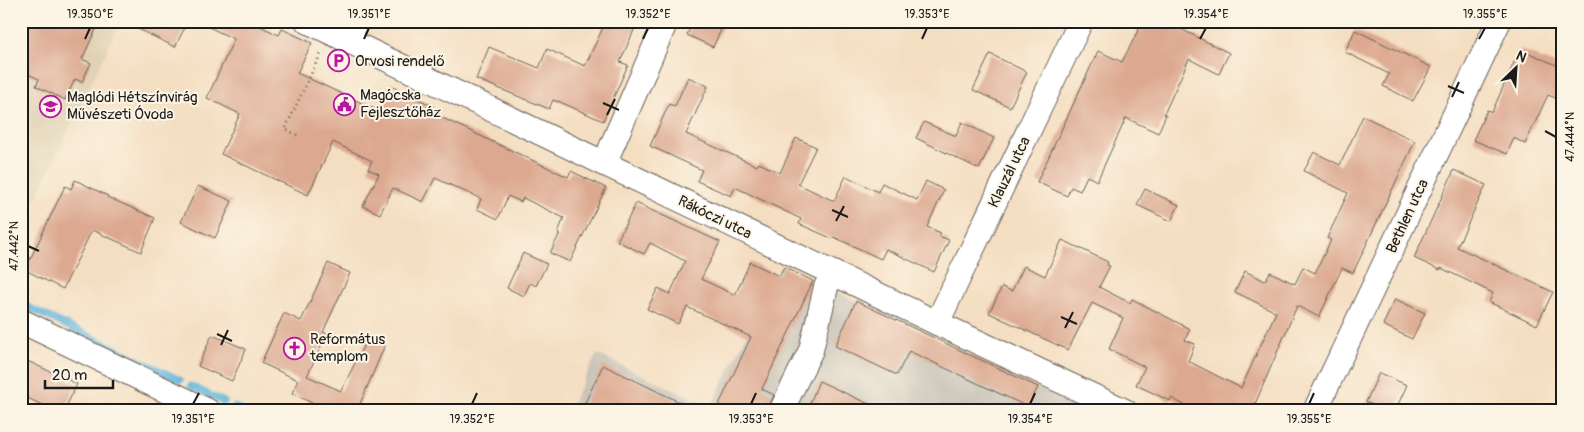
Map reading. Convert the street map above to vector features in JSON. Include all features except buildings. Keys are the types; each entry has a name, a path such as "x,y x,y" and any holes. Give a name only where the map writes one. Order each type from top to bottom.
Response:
{"street":[{"name":"Rákóczi utca","path":"307,21 345,32 604,164 1125,411"},
{"path":"604,164 666,21"},
{"name":"Klauzál utca","path":"937,323 1081,21"},
{"name":"Bethlen utca","path":"1315,411 1499,21"},
{"path":"781,411 810,350 826,287 833,273"},
{"path":"21,321 208,411"}],"path":[{"path":"297,135 285,129 345,32"}],"shaded area":[{"name":"Maglódi Hétszínvirág Művészeti Óvoda","path":"21,21 121,21 36,198 21,191"},
{"path":"781,266 1090,411 568,411 597,354 711,407"}],"waterway":[{"path":"26,306 180,380"},
{"path":"191,386 224,402"},
{"path":"235,407 243,411"}],"place":[{"name":"Orvosi rendelő","path":"339,61"},
{"name":"Magócska Fejlesztőház","path":"344,104"},
{"name":"Maglódi Hétszínvirág Művészeti Óvoda","path":"51,106"},
{"name":"Református templom","path":"294,348"}]}
